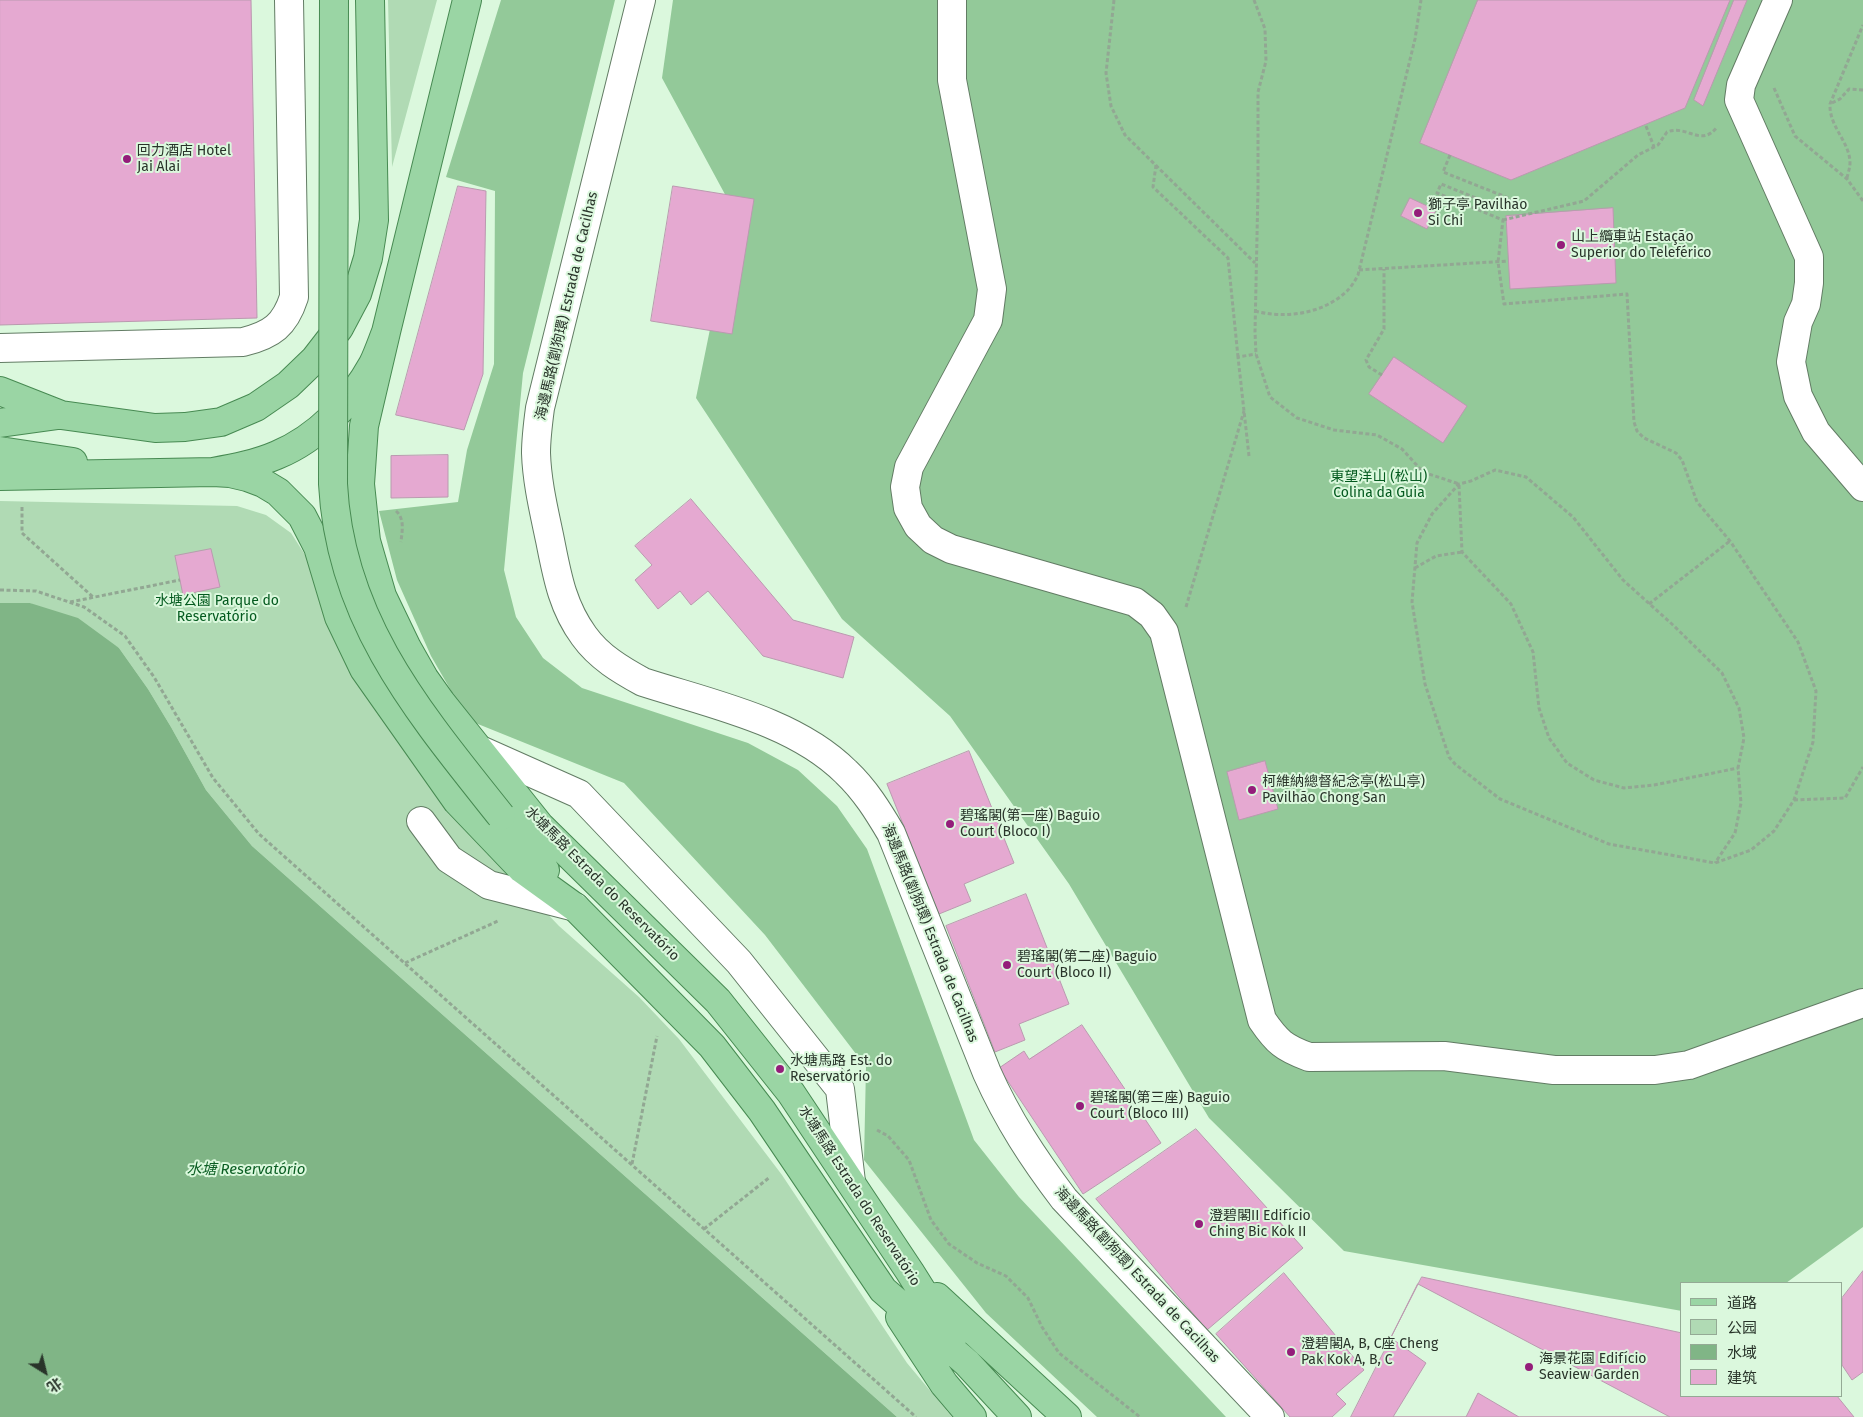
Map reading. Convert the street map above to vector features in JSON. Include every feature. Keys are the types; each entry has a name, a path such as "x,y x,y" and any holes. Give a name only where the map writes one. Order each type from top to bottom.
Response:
{"main road":[{"path":"334,0 333,484 339,538 348,574 374,638 422,715 576,908"},
{"path":"0,391 62,414 155,428 185,427 221,422 256,407 288,385 315,358 339,328 360,285 368,258 374,220 370,0"},
{"path":"0,476 213,472 246,466 278,455 307,438 334,417 356,392 373,362 386,332 466,0"},
{"name":"水塘馬路 Estrada do Reservatório","path":"386,332 364,426 360,484 366,541 382,596 407,648 424,678 540,826 718,1001 791,1092 910,1272 967,1364"},
{"path":"0,423 62,414"},
{"path":"0,451 154,474"},
{"name":"水塘馬路 Estrada do Reservatório","path":"213,472 230,473 263,483 291,503 302,516 318,546 339,617 364,669 462,807 522,869 576,908 712,1046 762,1111 882,1290 967,1364 1017,1417"},
{"path":"910,1272 1067,1417"},
{"path":"882,1290 944,1384 972,1417"}],"street":[{"path":"0,348 243,342 261,338 276,328 288,314 294,297 289,0"},
{"name":"海邊馬路(劏狗環) Estrada de Cacilhas","path":"641,0 540,408 536,452 540,497 562,594 568,610 585,638 602,656 622,670 643,682 784,728 816,748 846,772 871,801 891,833 987,1073 1003,1108 1036,1162 1064,1199 1270,1417"},
{"path":"952,0 952,80 992,289 988,320 908,467 905,487 908,508 918,526 933,540 951,548 1135,602 1152,615 1160,626 1164,632 1169,650 1262,1020 1273,1037 1290,1050 1309,1057 1444,1056 1554,1070 1656,1070 1689,1065 1863,1003"},
{"path":"1778,0 1741,85 1739,100 1809,257 1809,283 1806,304 1798,322 1791,362 1798,396 1816,432 1863,487"},
{"path":"478,749 579,794 739,962 840,1089 851,1182"},
{"path":"421,821 449,859 489,885 576,908"}],"path":[{"path":"1114,0 1106,73 1111,106 1125,135 1256,263"},
{"path":"1254,0 1265,29 1266,61 1258,92 1256,354 1270,397 1296,418 1334,430 1377,435 1402,449 1423,472 1459,484 1471,481 1495,470 1526,477 1573,517 1623,580 1722,673 1739,708 1744,738 1738,768 1741,803 1734,833 1715,863"},
{"path":"1255,311 1272,316 1304,314 1334,302 1348,290 1358,275 1415,38 1421,0"},
{"path":"1847,178 1850,164 1849,154 1832,122 1830,104 1863,25"},
{"path":"1758,49 1795,136 1847,178 1863,201"},
{"path":"1830,104 1840,99 1848,89 1863,90"},
{"path":"1450,155 1443,172 1511,199 1506,210 1441,184 1437,194 1503,220 1584,201 1638,155 1658,145 1663,135 1671,130 1681,130 1698,136 1707,136 1711,135 1716,128 1745,115"},
{"path":"1646,126 1654,147"},
{"path":"1156,165 1153,187 1228,258 1249,456"},
{"path":"1459,484 1432,514 1417,543 1412,602 1425,684 1449,757 1455,764 1500,800 1609,844 1715,863 1751,850 1774,831 1794,800 1814,742 1816,690 1798,642 1730,541 1697,502 1682,460 1676,454 1644,438 1637,431 1634,422 1627,294 1504,304 1498,262 1503,220"},
{"path":"1359,270 1508,261"},
{"path":"1382,375 1369,367 1366,360 1384,329 1384,269"},
{"path":"1238,357 1256,354"},
{"path":"1185,611 1244,412"},
{"path":"1459,484 1462,552 1512,604 1533,652 1539,708 1549,738 1567,763 1594,780 1624,788 1654,785 1738,768"},
{"path":"390,508 401,517 401,545"},
{"path":"22,534 93,597"},
{"path":"1649,604 1730,541"},
{"path":"1415,569 1436,556 1462,552"},
{"path":"70,602 180,580"},
{"path":"0,588 36,591 84,607 125,636 154,677 213,778 259,834 916,1417"},
{"path":"1794,800 1845,798 1863,767"},
{"path":"405,963 501,919"},
{"path":"632,1165 657,1036"},
{"path":"842,1110 888,1136 908,1160 931,1220 949,1244 977,1262 1006,1276 1028,1298 1042,1327 1059,1353 1140,1417"},
{"path":"704,1229 794,1158"}],"green space":[{"path":"388,0 437,0 392,167 392,166"},
{"path":"501,0 615,0 523,373 504,570 516,617 543,658 582,688 748,743 798,770 837,806 867,849 974,1140 1019,1197 1226,1417 1097,1417 986,1313 864,1160 866,1067 765,935 624,783 468,720 431,656 397,580 379,511 458,502 467,450 494,364 495,191 446,177"},
{"name":"東望洋山 (松山) Colina da Guia","path":"673,0 1863,0 1863,1227 1787,1282 1680,1282 1680,1311 1344,1251 1209,1118 1069,884 950,716 842,619 696,398 734,211 662,78"},
{"name":"水塘公園 Parque do Reservatório","path":"0,501 237,506 266,515 291,533 512,877 559,926 639,997 679,1039 782,1175 907,1363 952,1417 897,1417 252,846 206,790 148,689 119,648 30,603 0,603"}],"water":[{"name":"水塘 Reservatório","path":"0,603 30,603 78,618 119,648 148,689 206,790 252,846 897,1417 0,1417"}],"building":[{"name":"回力酒店 Hotel Jai Alai","path":"0,0 251,0 257,318 0,325"},
{"path":"1478,0 1730,0 1685,108 1511,180 1420,143"},
{"path":"1734,0 1747,0 1703,106 1694,100"},
{"path":"458,186 486,191 483,374 464,430 396,415"},
{"path":"673,186 754,199 732,334 651,321"},
{"name":"獅子亭 Pavilhão Si Chi","path":"1410,198 1436,210 1427,229 1401,216"},
{"name":"山上纜車站 Estação Superior do Teleférico","path":"1613,208 1616,283 1510,289 1506,216"},
{"path":"1394,357 1467,406 1443,443 1369,394"},
{"path":"448,455 448,497 391,498 391,456"},
{"path":"691,499 793,620 854,637 843,678 763,656 708,591 691,605 680,591 658,609 635,580 652,565 635,546"},
{"path":"211,549 220,587 183,595 175,556"},
{"name":"碧瑤閣(第一座) Baguio Court (Bloco I)","path":"969,751 1014,863 964,884 971,901 939,914 887,784"},
{"name":"柯維納總督紀念亭(松山亭) Pavilhão Chong San","path":"1265,761 1278,809 1239,820 1227,772"},
{"name":"碧瑤閣(第二座) Baguio Court (Bloco II)","path":"1026,894 1069,1004 1019,1024 1025,1040 995,1052 946,926"},
{"name":"碧瑤閣(第三座) Baguio Court (Bloco III)","path":"1082,1025 1161,1143 1083,1194 999,1068 1024,1051 1029,1059"},
{"name":"澄碧閣II Edifício Ching Bic Kok II","path":"1196,1129 1303,1248 1207,1330 1096,1199"},
{"path":"1863,1271 1863,1372 1852,1380 1843,1366 1843,1297"},
{"name":"澄碧閣A, B, C座 Cheng Pak Kok A, B, C","path":"1284,1273 1364,1370 1336,1394 1346,1404 1332,1417 1290,1417 1216,1334"},
{"name":"海景花園 Edifício Seaview Garden","path":"1422,1277 1680,1333 1680,1397 1838,1397 1854,1417 1351,1417"},
{"path":"1418,1284 1670,1417 1519,1417 1478,1393 1466,1417 1393,1417 1426,1363 1391,1338"}],"place":[{"name":"回力酒店 Hotel Jai Alai","path":"127,159"},
{"name":"獅子亭 Pavilhão Si Chi","path":"1418,213"},
{"name":"山上纜車站 Estação Superior do Teleférico","path":"1561,245"},
{"name":"柯維納總督紀念亭(松山亭) Pavilhão Chong San","path":"1252,790"},
{"name":"碧瑤閣(第一座) Baguio Court (Bloco I)","path":"950,824"},
{"name":"碧瑤閣(第二座) Baguio Court (Bloco II)","path":"1007,965"},
{"name":"水塘馬路 Est. do Reservatório","path":"780,1069"},
{"name":"碧瑤閣(第三座) Baguio Court (Bloco III)","path":"1080,1106"},
{"name":"澄碧閣II Edifício Ching Bic Kok II","path":"1199,1224"},
{"name":"澄碧閣A, B, C座 Cheng Pak Kok A, B, C","path":"1291,1352"},
{"name":"海景花園 Edifício Seaview Garden","path":"1529,1367"}]}
